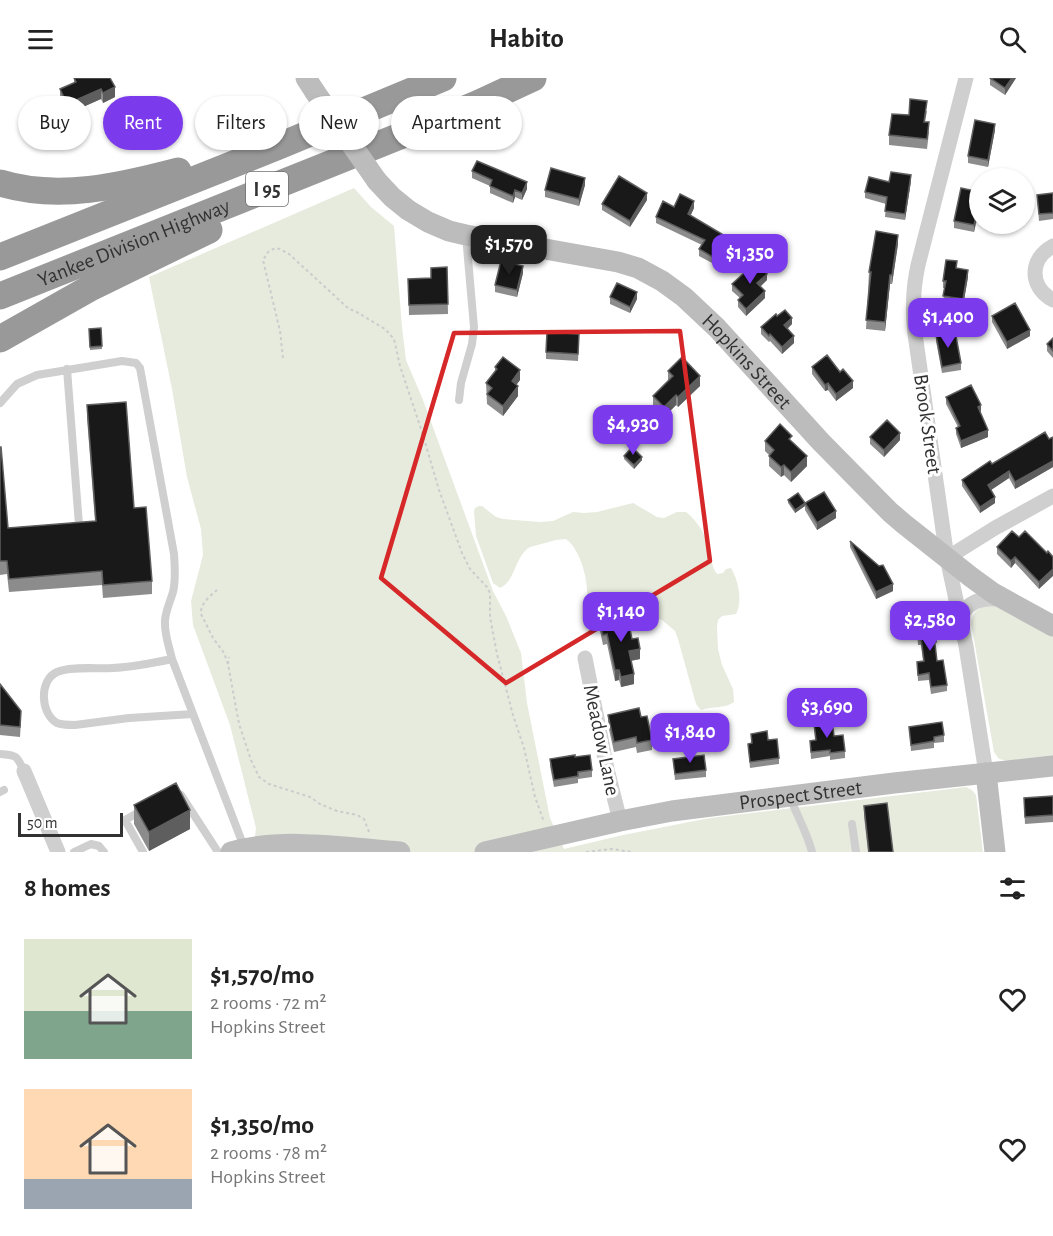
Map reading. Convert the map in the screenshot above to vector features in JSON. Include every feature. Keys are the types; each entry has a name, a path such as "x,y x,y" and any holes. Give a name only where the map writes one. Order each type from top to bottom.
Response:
{"highway":[{"name":"Yankee Division Highway","path":"0,257 443,78"},
{"name":"Yankee Division Highway","path":"494,96 532,78"},
{"path":"0,183 31,190 57,191 90,189 131,182 186,169 389,100"},
{"name":"Yankee Division Highway","path":"0,296 391,140"},
{"path":"0,339 92,287 391,142"}],"main road":[{"name":"Hopkins Street","path":"311,85 377,181 400,204 418,217 439,227 466,235 618,262 638,268 662,281 684,297 717,328 821,442 890,512 971,577 1009,602 1053,626"},
{"name":"Prospect Street","path":"485,852 620,821 683,810 1053,766"},
{"path":"986,773 995,852"},
{"path":"238,850 265,845 284,845 400,852"}],"street":[{"name":"Brook Street","path":"966,78 927,227 913,299 914,322 947,558 962,628 986,773"},
{"path":"1053,246 1043,253 1035,267 1037,284 1053,300"},
{"path":"947,558 1053,496"},
{"path":"962,628 963,612 973,602 989,598 1009,602"},
{"name":"Meadow Lane","path":"585,658 620,821"},
{"path":"24,771 58,852"}],"lane":[{"path":"459,400 461,383 473,341 474,327 466,235"},
{"path":"0,403 11,390 37,375 122,361 136,363 140,368 176,572 165,619 166,634 172,658 238,850"},
{"path":"67,369 79,525"},
{"path":"172,658 140,665 58,671 48,679 45,685 45,704 48,713 59,724 75,725 129,718 193,714"},
{"path":"0,754 16,756 24,771"},
{"path":"176,791 218,852"},
{"path":"789,796 798,819 804,827 812,852"},
{"path":"143,852 125,820 154,803"},
{"path":"852,824 856,852"},
{"path":"74,852 92,844 99,846 104,852"}],"path":[{"path":"283,358 276,311 264,265 265,256 276,248 289,254 349,309 385,329 394,339 400,366 439,490 460,548 470,569 490,593 490,617 497,654 524,748 535,797 550,837"},
{"path":"217,590 200,610 228,664 239,724 259,777 270,784 299,793 337,811 357,815 364,819 373,849"},
{"path":"228,664 229,657"},
{"path":"586,852 612,849 632,852"}],"highlighted area":[{"path":"680,331 710,561 506,683 381,578 454,333"}],"shaded area":[{"path":"354,188 371,207 394,226 406,360 423,400 493,591 521,653 527,703 550,818 564,849 710,818 966,787 976,795 983,852 253,852 256,828 230,725 193,625 191,601 203,555 201,529 187,477 149,277"},
{"path":"633,503 657,517 664,518 677,512 686,512 705,537 717,574 731,568 734,573 739,591 738,609 736,614 722,616 718,620 717,627 718,649 722,665 733,689 734,702 730,704 701,710 696,704 675,631 662,620 612,605 596,603 587,595 582,565 575,550 566,539 530,547 521,557 505,585 500,588 493,583 476,536 475,508 482,506 496,517 503,519 540,522 553,521 573,512 597,512"},
{"path":"990,605 1053,634 1053,756 1008,761 999,759 994,752 971,623 977,610"}],"building":[{"path":"74,78 110,78 115,87 103,93 101,89 85,96 63,96 60,89 76,82"},
{"path":"990,78 1012,78 1005,88"},
{"path":"910,99 927,101 924,122 929,122 927,139 889,135 892,114 909,115"},
{"path":"975,120 995,124 988,160 968,156"},
{"path":"477,161 527,182 522,193 515,190 513,196 490,186 492,180 472,171"},
{"path":"551,168 585,178 579,199 545,190"},
{"path":"891,172 911,175 905,214 885,211 887,197 865,192 869,177 889,182"},
{"path":"619,176 647,193 630,221 602,204"},
{"path":"961,188 969,190 969,224 954,221"},
{"path":"1053,193 1053,213 1039,214 1037,195"},
{"path":"680,194 694,201 688,214 727,237 724,243 734,248 725,264 699,249 705,240 656,217 663,201 674,207"},
{"path":"876,231 898,235 892,275 890,275 885,322 866,320 871,272 869,272"},
{"path":"946,260 957,261 956,268 968,270 963,299 943,296"},
{"path":"501,261 523,266 517,290 495,285"},
{"path":"756,262 767,274 757,283 765,291 746,309 738,300 743,295 732,284"},
{"path":"447,267 448,304 409,305 408,279 431,278 431,268"},
{"path":"617,283 637,292 630,307 610,297"},
{"path":"1015,303 1030,330 1007,342 992,316"},
{"path":"785,310 792,318 784,325 794,336 782,347 761,327 776,314 777,316"},
{"path":"101,328 102,346 90,347 89,329"},
{"path":"955,331 961,363 942,367 936,335"},
{"path":"547,332 579,334 578,354 546,352"},
{"path":"1053,338 1053,351 1047,344"},
{"path":"827,355 840,372 843,369 853,381 836,394 828,383 825,385 812,367"},
{"path":"503,357 520,370 512,381 518,386 503,406 487,394 492,388 486,383"},
{"path":"682,357 700,376 664,407 653,396 673,376 668,371"},
{"path":"971,385 981,405 978,407 988,430 961,441 956,428 960,426 946,397"},
{"path":"126,402 134,508 146,507 152,581 103,585 102,571 9,579 7,561 0,561 0,447 8,528 96,521 87,405"},
{"path":"887,420 900,433 884,450 870,437"},
{"path":"780,424 792,436 789,439 807,456 791,472 784,465 781,467 769,456 774,450 765,441"},
{"path":"1045,432 1049,439 1053,437 1053,461 1015,482 1009,471 988,485 995,497 980,507 962,480 990,461 992,464"},
{"path":"632,447 642,457 634,465 624,456"},
{"path":"824,492 836,511 817,523 805,503"},
{"path":"798,493 805,503 795,510 788,500"},
{"path":"1012,531 1019,537 1025,531 1053,557 1053,569 1039,582 1015,557 1011,561 997,547"},
{"path":"850,541 879,566 883,565 893,584 876,592"},
{"path":"627,615 632,639 638,638 640,649 629,651 634,674 621,677 619,670 615,670 607,634 603,635 600,621"},
{"path":"934,615 937,661 943,660 947,685 931,687 929,673 918,675 917,662 924,661 916,618"},
{"path":"0,684 21,711 20,727 0,725"},
{"path":"639,708 641,717 647,716 652,740 637,743 636,737 614,742 608,715"},
{"path":"832,720 834,736 843,735 845,751 811,752 810,741 816,740 814,723"},
{"path":"942,722 944,735 934,737 934,741 911,745 909,727"},
{"path":"767,731 768,740 777,739 779,758 750,762 748,744 752,743 751,734"},
{"path":"575,755 575,757 590,755 592,770 578,772 578,776 554,780 550,759"},
{"path":"704,755 706,770 675,774 673,759"},
{"path":"176,783 190,810 149,832 134,805"},
{"path":"1053,796 1053,815 1025,817 1024,798"},
{"path":"887,803 893,852 869,852 864,806"}]}
